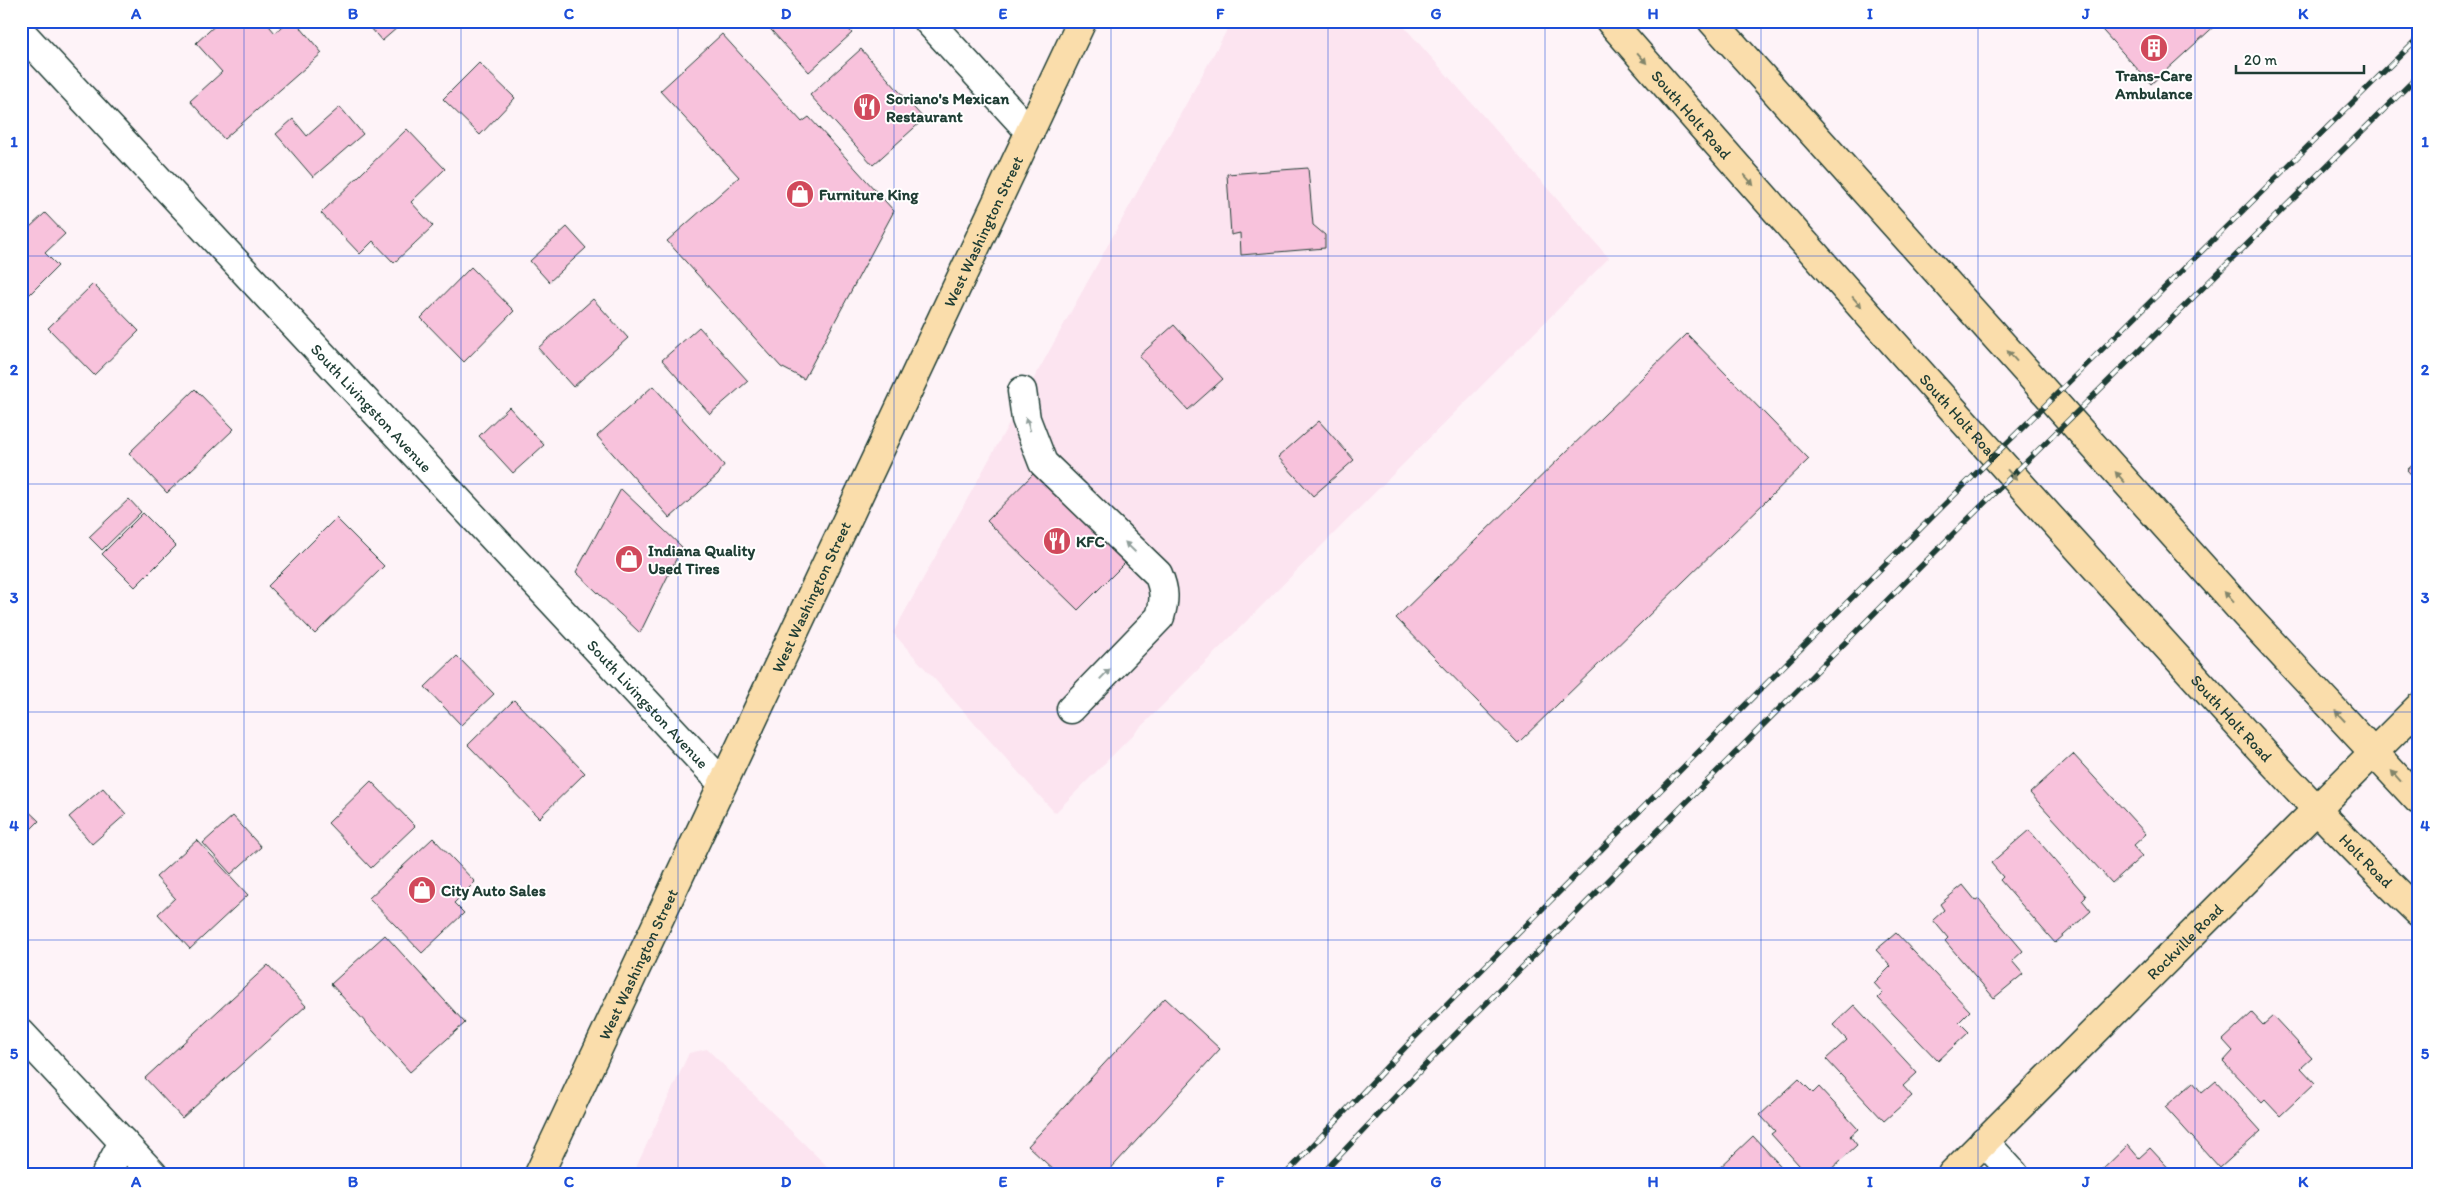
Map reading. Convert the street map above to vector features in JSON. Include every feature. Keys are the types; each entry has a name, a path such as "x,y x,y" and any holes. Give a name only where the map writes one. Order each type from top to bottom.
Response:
{"main road":[{"name":"West Washington Street","path":"539,1174 1082,21"},
{"name":"South Holt Road","path":"1610,21 1910,363 2316,808"},
{"path":"1712,21 2234,603 2418,800"},
{"name":"Rockville Road","path":"1952,1174 2418,708"},
{"name":"Holt Road","path":"2316,808 2364,860 2418,912"}],"street":[{"path":"928,21 1030,132"},
{"name":"South Livingston Avenue","path":"21,32 722,784"},
{"path":"1022,390 1026,419 1043,463 1158,574 1164,588 1165,602 1160,617 1071,708"},
{"path":"21,1033 152,1174"},
{"path":"1984,1141 2014,1174"},
{"path":"106,1174 122,1142"}],"shaded area":[{"path":"1232,21 1399,21 1609,258 1055,813 893,633"},
{"path":"707,1049 835,1174 633,1174 689,1053"}],"building":[{"path":"220,21 265,21 275,33 289,21 295,21 322,53 224,139 190,101 222,72 196,43"},
{"path":"365,21 405,21 382,41"},
{"path":"562,21 579,21 570,30"},
{"path":"763,21 841,21 852,33 809,72"},
{"name":"Trans-Care Ambulance","path":"2094,21 2220,21 2151,84"},
{"name":"Furniture King","path":"722,34 802,122 809,117 894,211 804,379 781,367 667,241 739,177 660,91"},
{"name":"Soriano's Mexican Restaurant","path":"861,49 924,119 873,165 810,95"},
{"path":"479,63 515,98 480,135 443,99"},
{"path":"340,107 363,134 313,177 276,134 293,119 307,136"},
{"path":"407,129 445,169 411,202 433,226 394,263 373,241 360,254 321,213"},
{"path":"1308,168 1313,225 1325,235 1325,248 1241,255 1240,233 1231,235 1227,174"},
{"path":"45,213 65,234 45,253 58,266 24,300 21,297 21,220 29,228"},
{"path":"567,227 586,248 549,282 530,261"},
{"path":"471,267 514,311 464,362 421,318"},
{"path":"93,284 139,331 94,375 48,328"},
{"path":"593,299 628,338 573,387 538,348"},
{"path":"1174,325 1223,379 1188,410 1139,356"},
{"path":"699,327 748,381 710,414 662,360"},
{"path":"1687,334 1809,459 1518,743 1396,618"},
{"path":"653,386 724,465 718,475 670,518 597,436"},
{"path":"195,389 234,429 167,493 129,453"},
{"path":"509,407 544,445 513,473 479,436"},
{"path":"1319,421 1354,460 1313,496 1278,457"},
{"path":"2418,460 2418,482 2407,470"},
{"name":"KFC","path":"1037,470 1128,560 1078,610 987,521"},
{"name":"Indiana Quality Used Tires","path":"621,489 682,547 640,633 576,572"},
{"path":"129,499 141,512 102,550 89,537"},
{"path":"143,513 176,546 135,587 102,554"},
{"path":"336,518 384,566 315,634 268,586"},
{"path":"457,656 494,694 461,725 425,687"},
{"path":"514,700 585,773 539,818 468,745"},
{"path":"2073,754 2146,834 2133,846 2142,856 2112,883 2030,793"},
{"path":"371,781 415,826 371,868 328,823"},
{"path":"103,788 126,814 92,844 69,817"},
{"path":"21,804 39,821 21,839"},
{"path":"233,816 261,847 231,874 203,843"},
{"path":"2029,830 2086,896 2082,900 2091,911 2055,943 2000,880 2003,877 1991,863"},
{"name":"City Auto Sales","path":"433,838 475,882 454,903 464,913 422,953 369,898"},
{"path":"197,840 248,895 190,949 158,914 175,898 156,877"},
{"path":"1963,885 1976,901 1979,899 2023,951 2012,961 2023,974 1994,998 1945,941 1948,938 1933,920 1944,910 1940,904"},
{"path":"1896,933 1970,1011 1959,1022 1969,1032 1938,1061 1878,998 1883,993 1874,983 1891,966 1876,950"},
{"path":"385,935 465,1023 410,1072 331,984"},
{"path":"268,965 306,1006 182,1118 145,1078"},
{"path":"1165,998 1220,1049 1106,1174 1058,1174 1028,1146"},
{"path":"1854,1005 1917,1073 1903,1086 1912,1096 1884,1121 1826,1059 1847,1040 1833,1025"},
{"path":"2252,1013 2263,1025 2273,1016 2312,1058 2301,1068 2315,1083 2280,1116 2265,1100 2262,1103 2223,1062 2233,1051 2223,1040"},
{"path":"1799,1079 1813,1093 1819,1087 1858,1129 1850,1136 1857,1145 1826,1174 1807,1174 1771,1134 1775,1131 1760,1115"},
{"path":"2216,1081 2261,1131 2220,1168 2165,1107 2193,1082 2202,1093"},
{"path":"1753,1136 1788,1174 1713,1174"},
{"path":"2128,1145 2139,1158 2150,1148 2174,1174 2098,1174"}],"railway":[{"path":"1286,1174 1413,1039 1940,509 2418,38"},
{"path":"1322,1174 1433,1057 1959,528 2418,76"}],"place":[{"name":"Trans-Care Ambulance","path":"2154,48"},
{"name":"Soriano's Mexican Restaurant","path":"867,107"},
{"name":"Furniture King","path":"800,194"},
{"name":"KFC","path":"1057,541"},
{"name":"Indiana Quality Used Tires","path":"629,559"},
{"name":"City Auto Sales","path":"422,890"}]}
